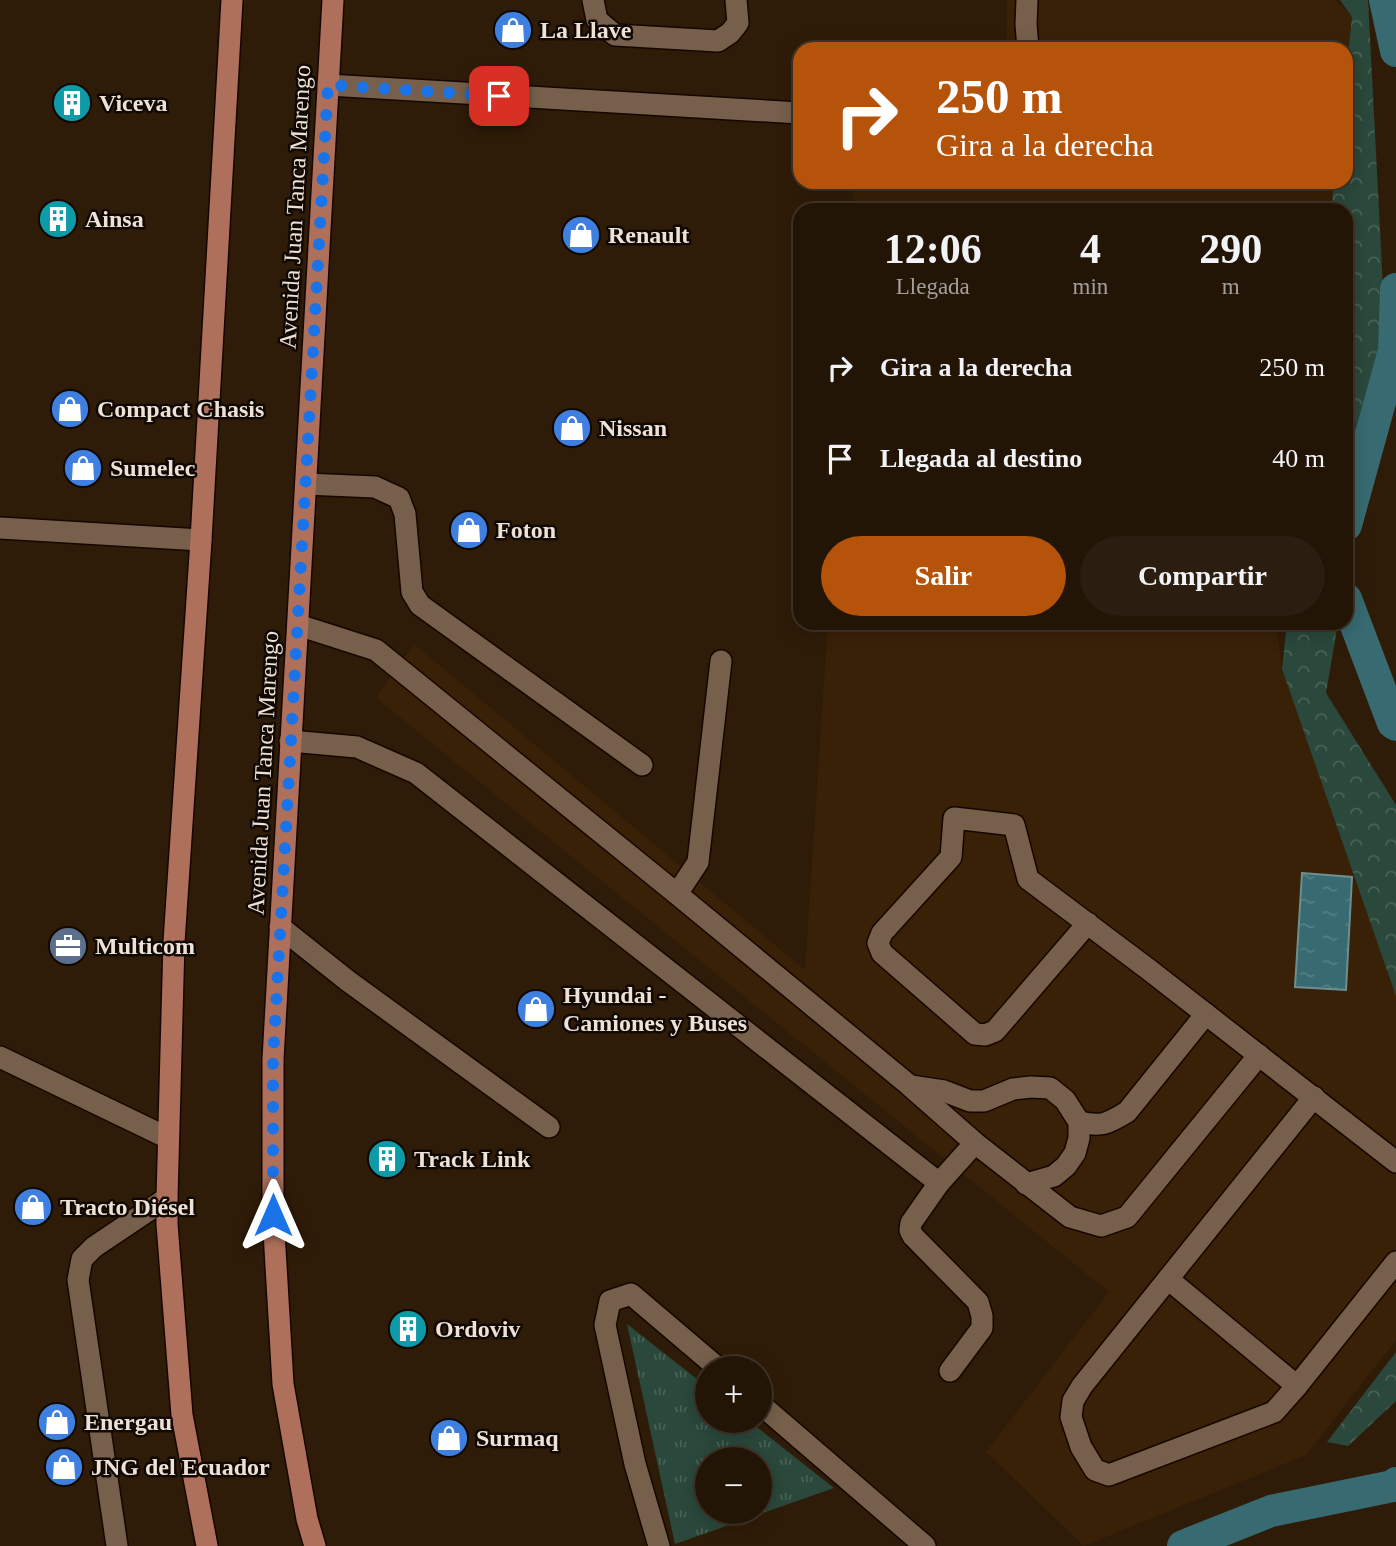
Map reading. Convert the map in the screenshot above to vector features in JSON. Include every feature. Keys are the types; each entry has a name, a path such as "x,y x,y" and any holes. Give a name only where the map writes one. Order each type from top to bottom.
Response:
{"main road":[{"path":"207,1546 182,1415 167,1198 174,942 201,540 232,0"},
{"name":"Avenida Juan Tanca Marengo","path":"315,1546 307,1519 283,1384 273,1215 273,1059 333,0"}],"street":[{"path":"593,0 597,20 615,35 718,41 738,23 736,0"},
{"path":"1027,0 1027,42"},
{"path":"328,85 793,113"},
{"path":"306,484 375,487 399,498 405,514 412,592 420,604 642,765"},
{"path":"0,528 201,540"},
{"path":"298,625 376,650 677,894 909,1085 975,1143 1070,1217 1101,1226 1126,1217 1259,1055"},
{"path":"677,894 698,862 721,661"},
{"path":"290,741 357,747 416,773 939,1183"},
{"path":"1088,923 995,1031 985,1035 975,1034 929,995 882,953 878,943 881,933 951,857 954,818 1014,825 1028,879 1088,923 1396,1162"},
{"path":"280,927 348,981 550,1127"},
{"path":"1079,1122 1094,1125 1110,1123 1127,1112 1206,1014"},
{"path":"0,1057 168,1138"},
{"path":"909,1085 944,1091 970,1101 984,1101 1013,1089 1050,1088 1065,1100 1079,1122 1075,1153 1066,1166 1054,1176 1026,1184"},
{"path":"1314,1097 1082,1386 1073,1401 1071,1417 1081,1447 1096,1470 1109,1475 1273,1412 1396,1262"},
{"path":"950,1371 982,1328 982,1316 978,1302 910,1230 911,1223 939,1183 975,1143"},
{"path":"117,1546 78,1280 82,1259 94,1247 167,1198"},
{"path":"1168,1279 1297,1386"},
{"path":"659,1546 635,1464 605,1325 610,1301 631,1294 704,1356"},
{"path":"772,1414 925,1546"}],"shaded area":[{"path":"1007,0 1335,0 1352,17 1349,42 1007,42"},
{"path":"853,189 1333,189 1332,203 852,203"},
{"path":"828,630 1277,630 1282,669 1396,980 1396,1340 1306,1455 1084,1546 986,1452 1109,1292 376,698 414,644 805,970"}],"green space":[{"path":"1340,0 1368,0 1386,344 1353,538 1353,203 1332,203 1333,189 1353,189 1353,42 1349,42 1352,17"},
{"path":"1286,630 1337,630 1326,693 1396,805 1396,996 1282,669"},
{"path":"627,1324 695,1378 695,1433 764,1433 834,1488 772,1510 772,1447 695,1447 695,1524 732,1524 675,1544"},
{"path":"1396,1352 1396,1401 1348,1446 1327,1442"}],"water":[{"path":"1302,873 1352,877 1346,990 1295,987"}],"waterway":[{"path":"1385,0 1396,51"},
{"path":"1353,500 1394,351 1396,289"},
{"path":"1353,617 1396,725"},
{"path":"1183,1546 1271,1511 1393,1486 1396,1483"}],"place":[{"name":"La Llave","path":"513,30"},
{"name":"Viceva","path":"72,103"},
{"name":"Ainsa","path":"58,219"},
{"name":"Renault","path":"581,235"},
{"name":"Compact Chasis","path":"70,409"},
{"name":"Nissan","path":"572,428"},
{"name":"Sumelec","path":"83,468"},
{"name":"Foton","path":"469,530"},
{"name":"Multicom","path":"68,946"},
{"name":"Hyundai - Camiones y Buses","path":"536,1009"},
{"name":"Track Link","path":"387,1159"},
{"name":"Tracto Diésel","path":"33,1207"},
{"name":"Ordoviv","path":"408,1329"},
{"name":"Energau","path":"57,1422"},
{"name":"Surmaq","path":"449,1438"},
{"name":"JNG del Ecuador","path":"64,1467"}],"route":[{"path":"273,1215 273,1059 328,85 499,96"}]}
